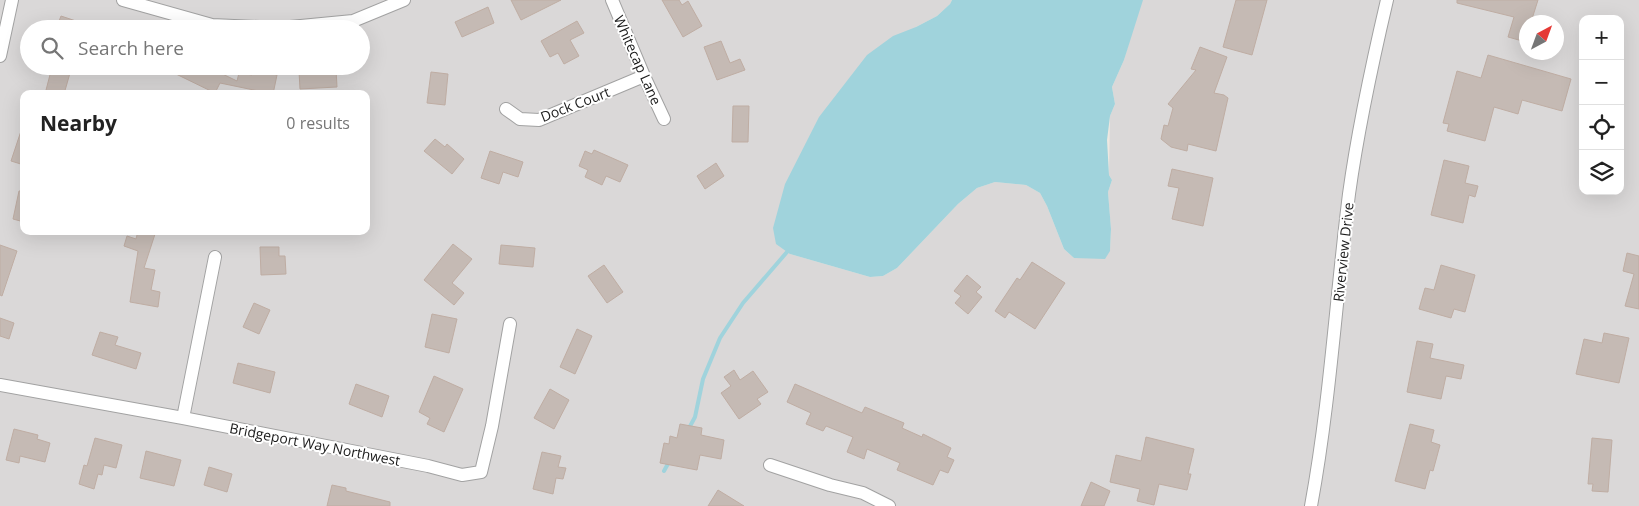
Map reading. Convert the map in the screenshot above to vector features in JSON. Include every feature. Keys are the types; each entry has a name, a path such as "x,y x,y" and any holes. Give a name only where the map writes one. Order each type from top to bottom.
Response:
{"street":[{"path":"0,56 12,0"},
{"path":"123,0 194,20"},
{"path":"355,20 404,0"},
{"name":"Whitecap Lane","path":"612,0 664,119"},
{"name":"Riverview Drive","path":"1311,506 1320,456 1350,193 1372,62 1387,0"},
{"name":"Dock Court","path":"506,109 520,119 538,120 644,76"},
{"path":"183,418 215,257"},
{"name":"Bridgeport Way Northwest","path":"0,385 183,418 428,466 462,475 482,472 510,324"},
{"path":"770,465 830,485 862,493 889,506"}],"shaded area":[{"path":"0,0 952,0 937,16 916,27 790,254 870,277 883,276 897,268 958,204 977,188 995,182 1026,185 1040,193 1064,249 1074,258 1110,251 1111,230 1108,192 1112,180 1109,175 1110,116 1115,104 1112,87 1124,60 1141,0 1639,0 1639,506 0,506"}],"water":[{"path":"952,0 1143,0 1124,60 1112,87 1115,104 1110,116 1107,140 1109,175 1112,180 1108,192 1111,229 1110,251 1105,259 1074,258 1064,249 1040,193 1026,185 995,182 977,188 958,204 897,268 883,276 870,277 790,254 776,244 773,228 785,184 819,117 867,55 893,36 937,16"}],"building":[{"path":"511,0 561,0 521,20"},
{"path":"662,0 679,0 682,5 688,1 702,26 683,37"},
{"path":"1236,0 1267,0 1252,55 1223,47"},
{"path":"1457,0 1538,0 1533,15 1519,15 1519,40 1508,37 1514,17 1457,3"},
{"path":"488,7 494,23 462,37 455,22"},
{"path":"61,16 73,20 59,20"},
{"path":"577,21 584,33 570,40 579,56 564,64 558,53 550,57 541,41"},
{"path":"721,41 730,63 740,59 745,70 717,80 704,47"},
{"path":"1200,47 1227,57 1214,93 1228,98 1216,151 1188,144 1187,151 1171,147 1161,139 1164,125 1168,126 1173,108 1168,104 1196,70 1191,69"},
{"path":"1488,55 1571,79 1562,111 1522,100 1518,114 1494,107 1485,141 1447,131 1449,124 1443,123 1457,71 1481,78"},
{"path":"431,72 448,74 445,105 427,103"},
{"path":"50,75 69,75 65,90 46,90"},
{"path":"178,75 225,75 237,81 238,75 277,75 274,90 254,90 220,83 216,90 209,90"},
{"path":"299,75 336,75 337,87 300,89"},
{"path":"733,106 749,106 748,142 732,142"},
{"path":"20,134 20,164 11,161"},
{"path":"435,139 445,147 447,144 464,159 452,174 424,151"},
{"path":"594,150 628,165 620,182 606,176 602,185 585,177 588,170 579,166 585,151 592,154"},
{"path":"490,151 523,162 518,177 503,172 499,184 481,178"},
{"path":"1444,160 1469,166 1465,183 1478,186 1475,197 1469,195 1463,223 1431,215"},
{"path":"716,163 724,176 705,189 697,176"},
{"path":"1172,169 1213,178 1203,226 1172,219 1179,188 1168,186"},
{"path":"19,191 20,191 20,221 13,219"},
{"path":"137,235 155,235 144,268 155,270 151,290 160,292 158,307 130,302 138,251 124,246 127,236 136,239"},
{"path":"453,244 472,259 452,283 464,293 454,305 424,280"},
{"path":"0,245 17,251 2,296 0,295"},
{"path":"501,245 535,248 533,267 499,264"},
{"path":"260,247 279,247 279,256 285,256 286,274 261,275"},
{"path":"1627,253 1639,256 1639,309 1625,306 1634,274 1623,271"},
{"path":"1032,262 1065,283 1035,329 1009,312 1005,318 995,311 1017,278 1020,280"},
{"path":"604,265 623,292 607,303 588,276"},
{"path":"1441,265 1475,275 1465,312 1454,309 1451,318 1419,309 1425,288 1434,290"},
{"path":"967,275 981,287 976,292 982,297 968,314 955,303 961,296 954,291"},
{"path":"254,303 270,310 259,334 243,327"},
{"path":"432,314 457,319 449,353 425,347"},
{"path":"0,318 14,323 9,339 0,336"},
{"path":"577,329 592,336 575,374 560,367"},
{"path":"100,332 118,337 115,345 141,353 136,369 92,355"},
{"path":"1604,333 1629,338 1619,383 1576,374 1584,339 1602,343"},
{"path":"1417,341 1433,344 1430,358 1464,365 1461,379 1446,376 1441,399 1407,392"},
{"path":"238,363 275,372 270,393 233,383"},
{"path":"734,370 740,380 753,371 768,392 757,399 761,404 739,419 721,393 731,386 724,377"},
{"path":"434,376 463,389 444,432 427,424 430,418 419,412"},
{"path":"356,384 389,396 382,417 349,404"},
{"path":"795,384 862,413 865,407 904,423 902,428 922,437 923,434 951,448 947,457 954,460 948,473 940,470 933,485 897,470 900,463 867,449 864,459 847,452 853,437 826,426 823,431 806,424 811,413 787,402"},
{"path":"550,389 569,400 554,429 534,418"},
{"path":"680,424 702,428 701,435 724,440 721,459 700,455 697,470 660,463 664,443 669,444 670,436 677,438"},
{"path":"1410,424 1434,430 1431,442 1440,445 1433,471 1430,470 1425,489 1395,481"},
{"path":"14,429 38,435 37,439 50,443 45,462 20,456 19,463 6,460"},
{"path":"1146,437 1194,449 1188,474 1191,474 1187,490 1159,484 1154,505 1137,501 1140,489 1110,482 1116,455 1141,461"},
{"path":"95,438 122,445 116,468 104,465 102,475 98,474 94,489 79,484 84,465 87,466"},
{"path":"1592,438 1612,440 1608,492 1592,491 1593,484 1588,484"},
{"path":"146,451 181,460 174,486 140,478"},
{"path":"542,452 561,456 558,467 566,468 563,479 556,478 553,494 533,489"},
{"path":"209,467 232,474 227,492 204,485"},
{"path":"1091,482 1110,491 1104,506 1081,506"},
{"path":"332,485 346,488 346,491 390,502 390,506 327,506"},
{"path":"718,490 744,506 708,506"}],"waterway":[{"path":"688,430 695,417 703,379 720,338 743,303 787,252"},
{"path":"664,471 670,460"}]}
